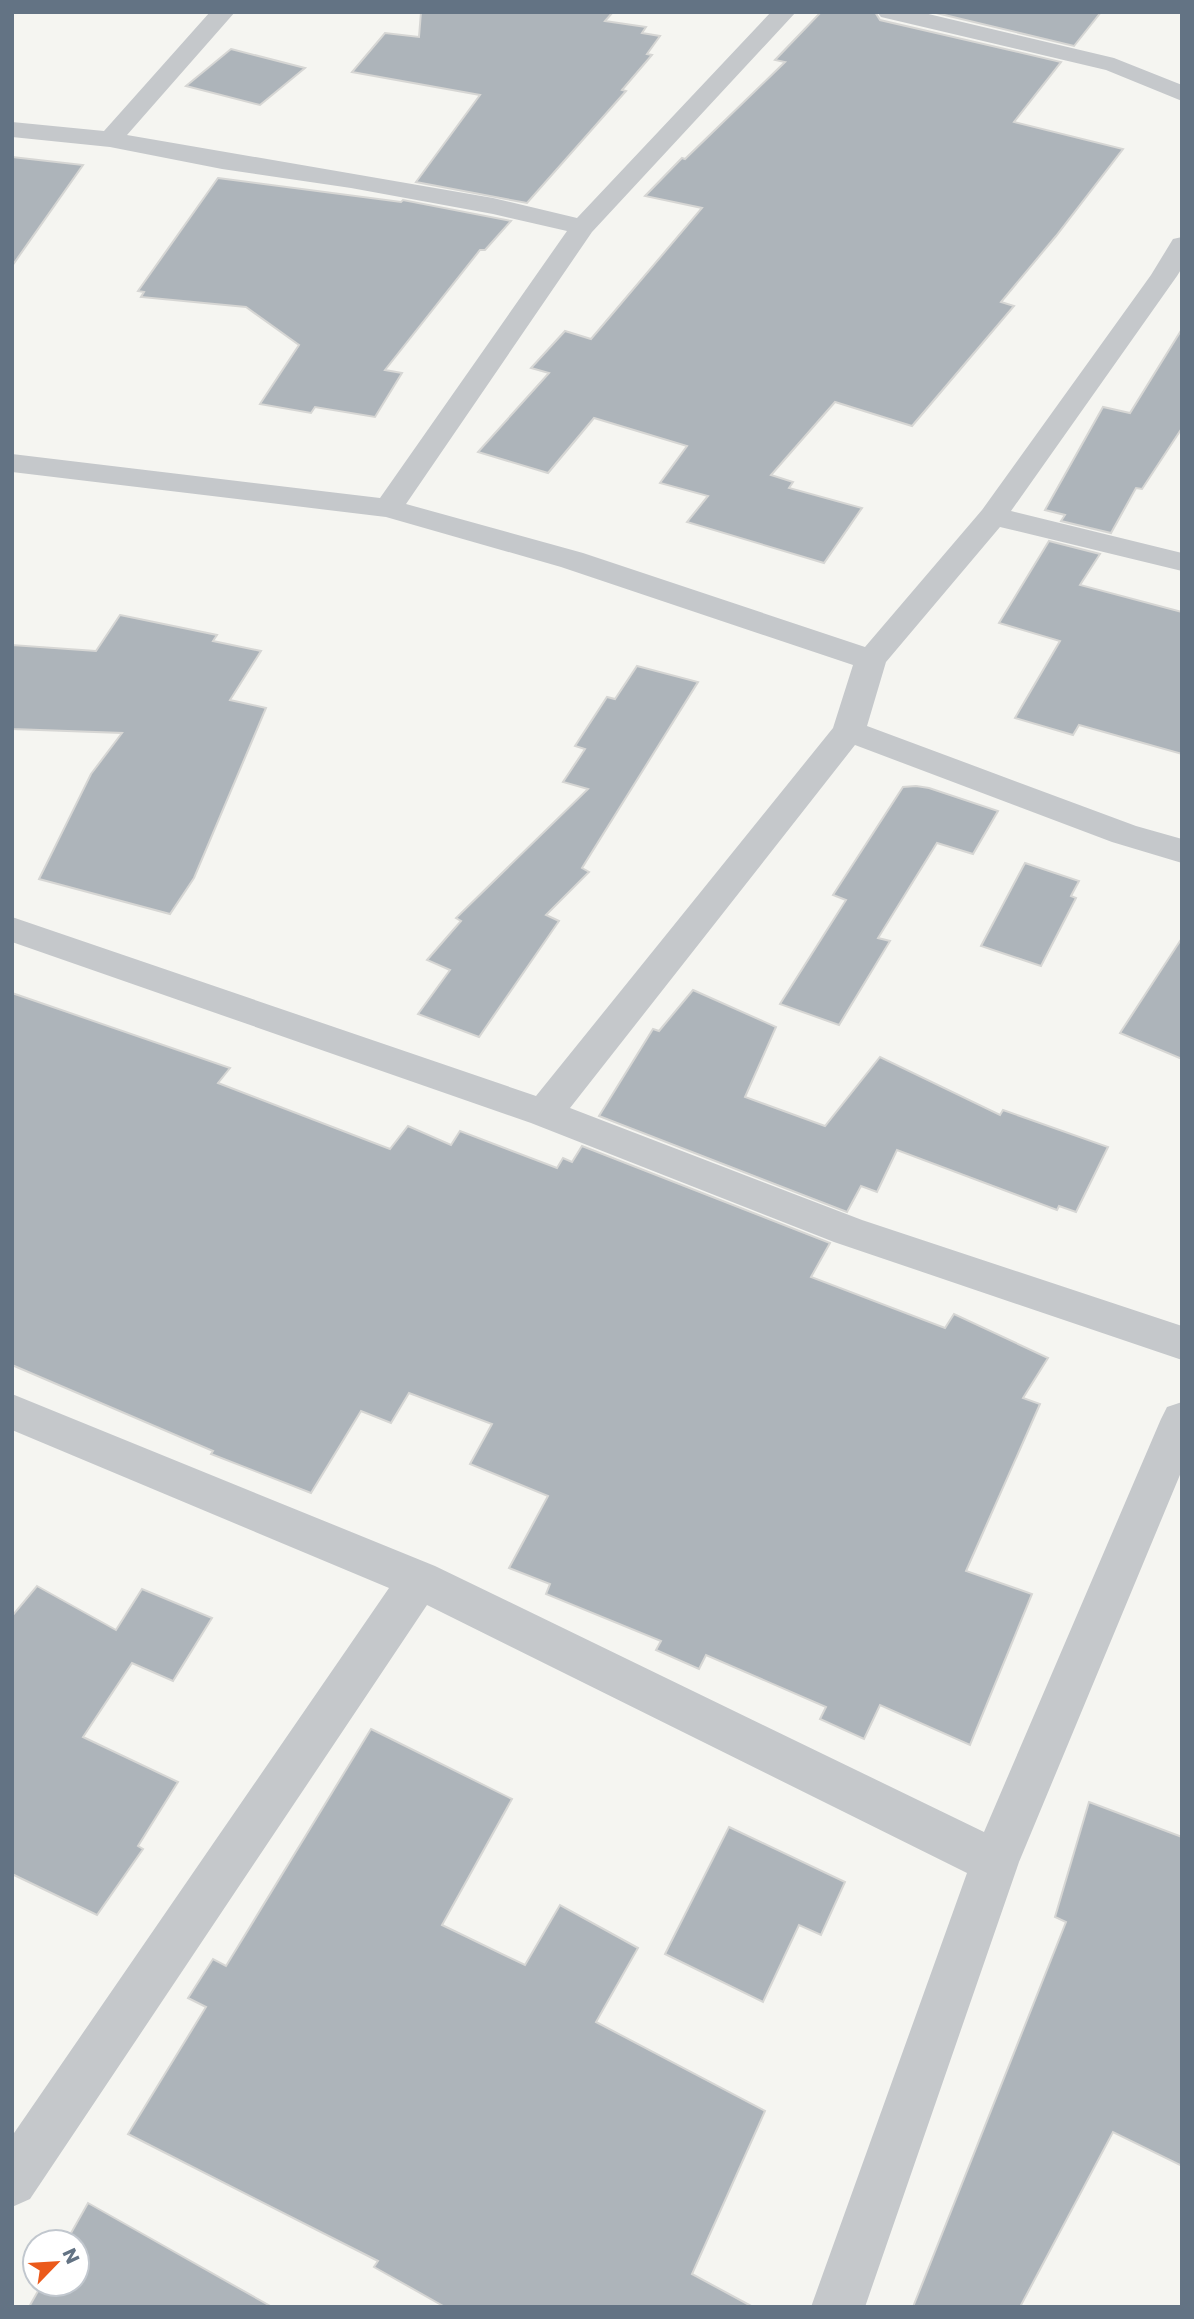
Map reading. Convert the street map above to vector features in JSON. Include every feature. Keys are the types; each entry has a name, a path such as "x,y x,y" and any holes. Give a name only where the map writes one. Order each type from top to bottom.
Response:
{"street":[{"path":"110,139 222,12"},
{"path":"388,508 583,227 784,12"},
{"path":"889,12 1114,65 1182,94"},
{"path":"12,129 110,139 222,161 351,180 480,203 583,227"},
{"path":"544,1112 849,731 871,660 993,516 1173,278 1182,245"},
{"path":"12,463 388,508 572,560 871,660"},
{"path":"993,516 1182,562"},
{"path":"849,731 1124,834 1182,851"},
{"path":"12,929 544,1112 848,1231 1182,1343"},
{"path":"12,1410 419,1580 995,1862"},
{"path":"838,2307 995,1862 1182,1419"},
{"path":"12,2181 419,1580"}],"building":[{"path":"421,12 613,12 605,21 646,27 642,33 660,36 647,54 652,55 622,90 626,91 527,203 416,182 480,95 352,72 385,33 419,37"},
{"path":"821,12 875,12 880,20 1061,62 1014,122 1123,149 1001,302 1014,306 912,426 835,402 771,475 793,482 789,488 862,508 824,563 687,522 708,496 660,483 687,446 594,418 548,473 478,452 549,373 531,368 565,331 591,339 702,208 645,196 785,62 775,60"},
{"path":"932,12 1101,12 1074,46"},
{"path":"231,49 305,68 260,105 186,86"},
{"path":"12,157 83,165 12,266"},
{"path":"218,178 401,202 403,200 511,221 485,250 480,250 385,370 402,373 375,417 315,407 311,413 260,404 299,345 246,307 141,297 144,292 138,291"},
{"path":"1182,329 1182,428 1142,489 1136,488 1111,533 1061,521 1065,515 1045,510 1103,407 1130,413"},
{"path":"1049,541 1100,554 1080,585 1182,612 1182,754 1079,725 1073,735 1015,718 1060,641 999,623"},
{"path":"120,615 217,635 213,641 261,651 230,700 266,708 194,878 170,914 39,879 91,774 122,733 12,729 12,645 96,651"},
{"path":"637,666 698,682 582,868 589,872 546,915 559,921 479,1037 418,1014 450,970 427,960 461,921 456,918 588,789 563,782 585,749 575,746 607,697 615,699"},
{"path":"916,786 998,811 973,854 937,843 878,938 890,941 839,1025 780,1004 846,900 833,895 903,787"},
{"path":"1025,863 1079,881 1071,896 1076,898 1041,966 981,946"},
{"path":"1182,938 1182,1059 1120,1033"},
{"path":"693,990 776,1027 745,1097 825,1126 880,1057 1000,1115 1003,1110 1108,1147 1076,1212 1059,1206 1057,1210 897,1150 877,1192 861,1186 847,1212 599,1116 653,1029 659,1031"},
{"path":"12,993 230,1068 218,1083 390,1149 408,1126 451,1145 460,1131 557,1168 563,1158 572,1162 582,1146 830,1243 811,1277 945,1328 954,1314 1048,1358 1023,1398 1040,1404 966,1571 1032,1594 970,1745 880,1705 864,1739 820,1719 826,1707 706,1655 699,1669 656,1650 661,1641 546,1594 550,1584 509,1568 548,1496 470,1464 492,1424 409,1393 391,1423 361,1411 311,1493 211,1454 213,1451 12,1365"},
{"path":"37,1586 116,1630 142,1589 212,1618 173,1681 132,1663 83,1737 178,1782 138,1846 143,1849 97,1915 12,1874 12,1616"},
{"path":"371,1729 512,1799 442,1925 525,1965 560,1905 638,1948 596,2022 765,2111 692,2274 753,2307 445,2307 374,2267 378,2261 128,2134 206,2007 188,1998 213,1959 226,1966"},
{"path":"1089,1802 1182,1837 1182,2166 1113,2132 1020,2307 913,2307 1066,1922 1055,1917"},
{"path":"729,1827 845,1882 821,1935 799,1925 763,2002 665,1954"},
{"path":"88,2203 272,2307 29,2307 34,2298 91,2298 91,2228 74,2228"}]}
